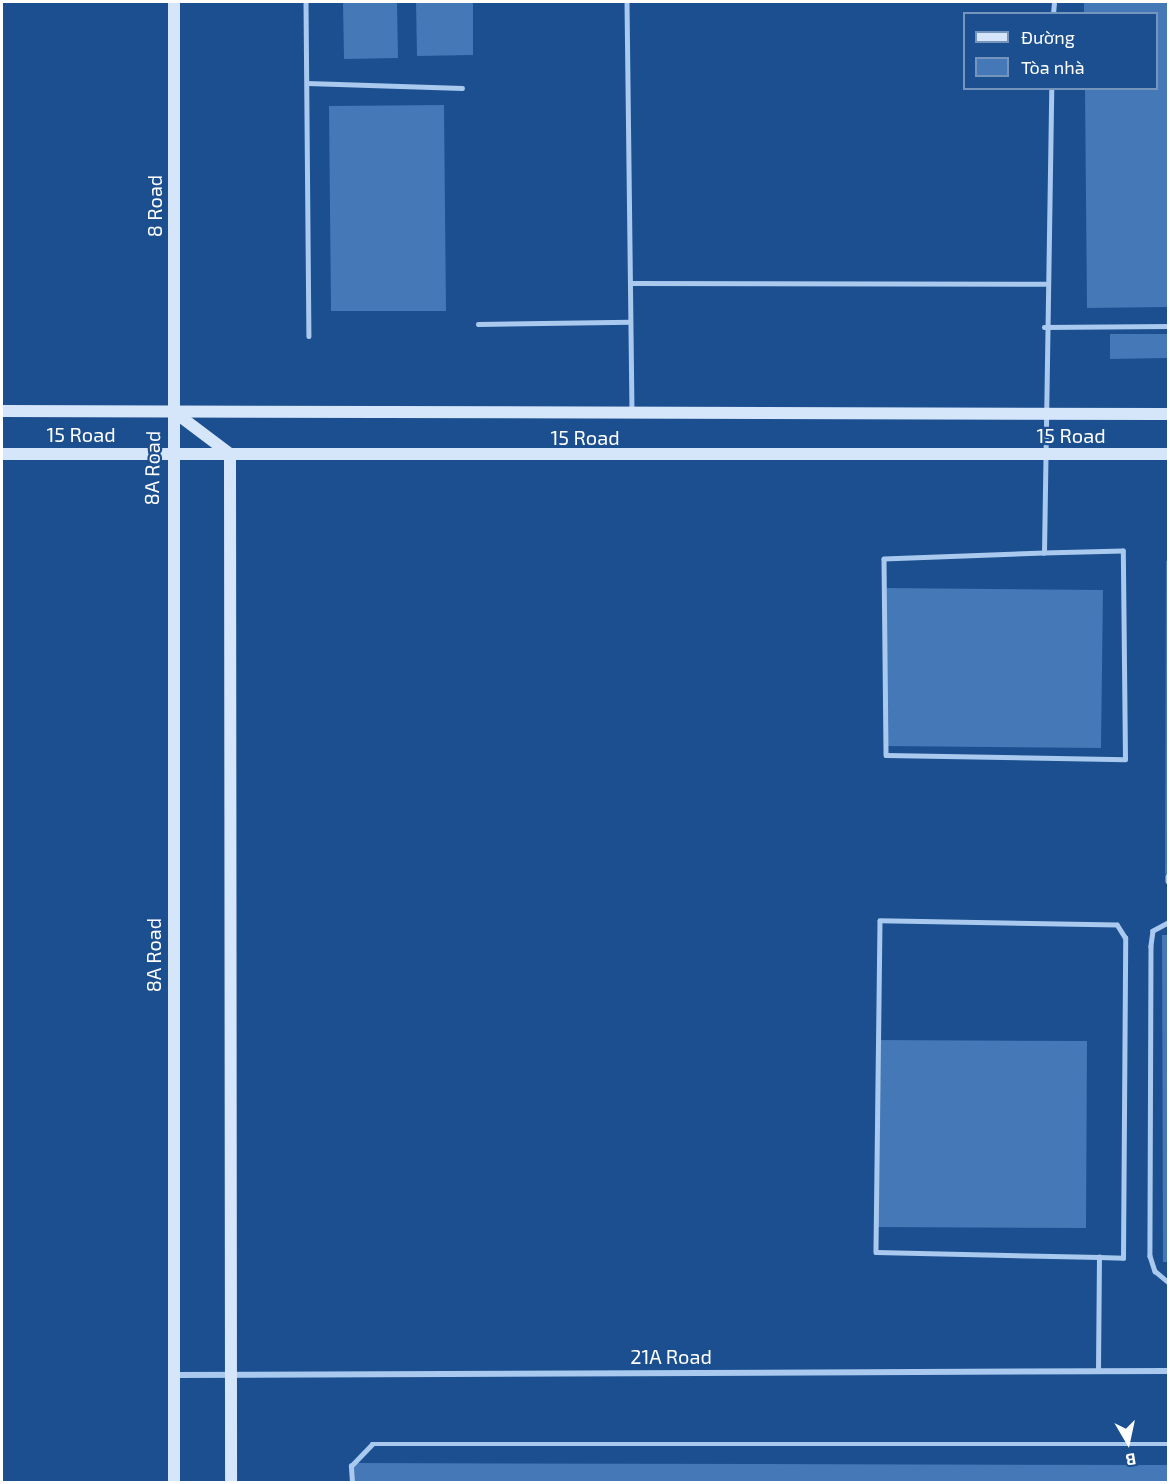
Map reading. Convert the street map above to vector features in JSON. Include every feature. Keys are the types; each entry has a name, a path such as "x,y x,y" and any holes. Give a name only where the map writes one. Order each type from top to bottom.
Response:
{"street":[{"name":"8 Road","path":"172,411 174,2"},
{"name":"15 Road","path":"2,411 632,416 1168,414"},
{"name":"8A Road","path":"172,411 230,454"},
{"name":"8A Road","path":"172,411 174,1482"},
{"name":"15 Road","path":"2,454 1168,454"},
{"path":"230,454 233,1046 228,1374 231,1482"},
{"name":"21A Road","path":"173,1375 1168,1371"}],"lane":[{"path":"306,2 309,336"},
{"path":"627,2 632,416"},
{"path":"307,83 462,87"},
{"path":"1044,553 1044,327 1051,90"},
{"path":"631,283 1045,284"},
{"path":"478,324 630,322"},
{"path":"1044,327 1168,326"},
{"path":"1123,551 1125,759 886,755 885,559 1044,553 1123,551"},
{"path":"1168,876 1168,881"},
{"path":"880,921 1117,925 1125,938 1123,1258 1099,1257 876,1252 880,921"},
{"path":"1168,923 1153,931 1151,946 1150,1157 1150,1256 1155,1271 1168,1282"},
{"path":"1098,1370 1099,1257"},
{"path":"352,1482 351,1466 372,1444 1168,1444"}],"building":[{"path":"343,2 397,2 398,58 344,59"},
{"path":"416,2 473,2 473,55 417,56"},
{"path":"1084,2 1168,2 1168,307 1087,308 1085,90 1158,90 1158,12 1084,12"},
{"path":"444,105 446,311 331,311 329,106"},
{"path":"1110,334 1168,334 1168,358 1110,359"},
{"path":"1166,561 1168,561 1168,874 1165,874"},
{"path":"887,588 1103,590 1101,748 885,746"},
{"path":"1162,935 1168,935 1168,1262 1163,1262"},
{"path":"876,1040 1087,1041 1086,1228 875,1227"},
{"path":"350,1463 1168,1465 1168,1482 350,1482"}]}
